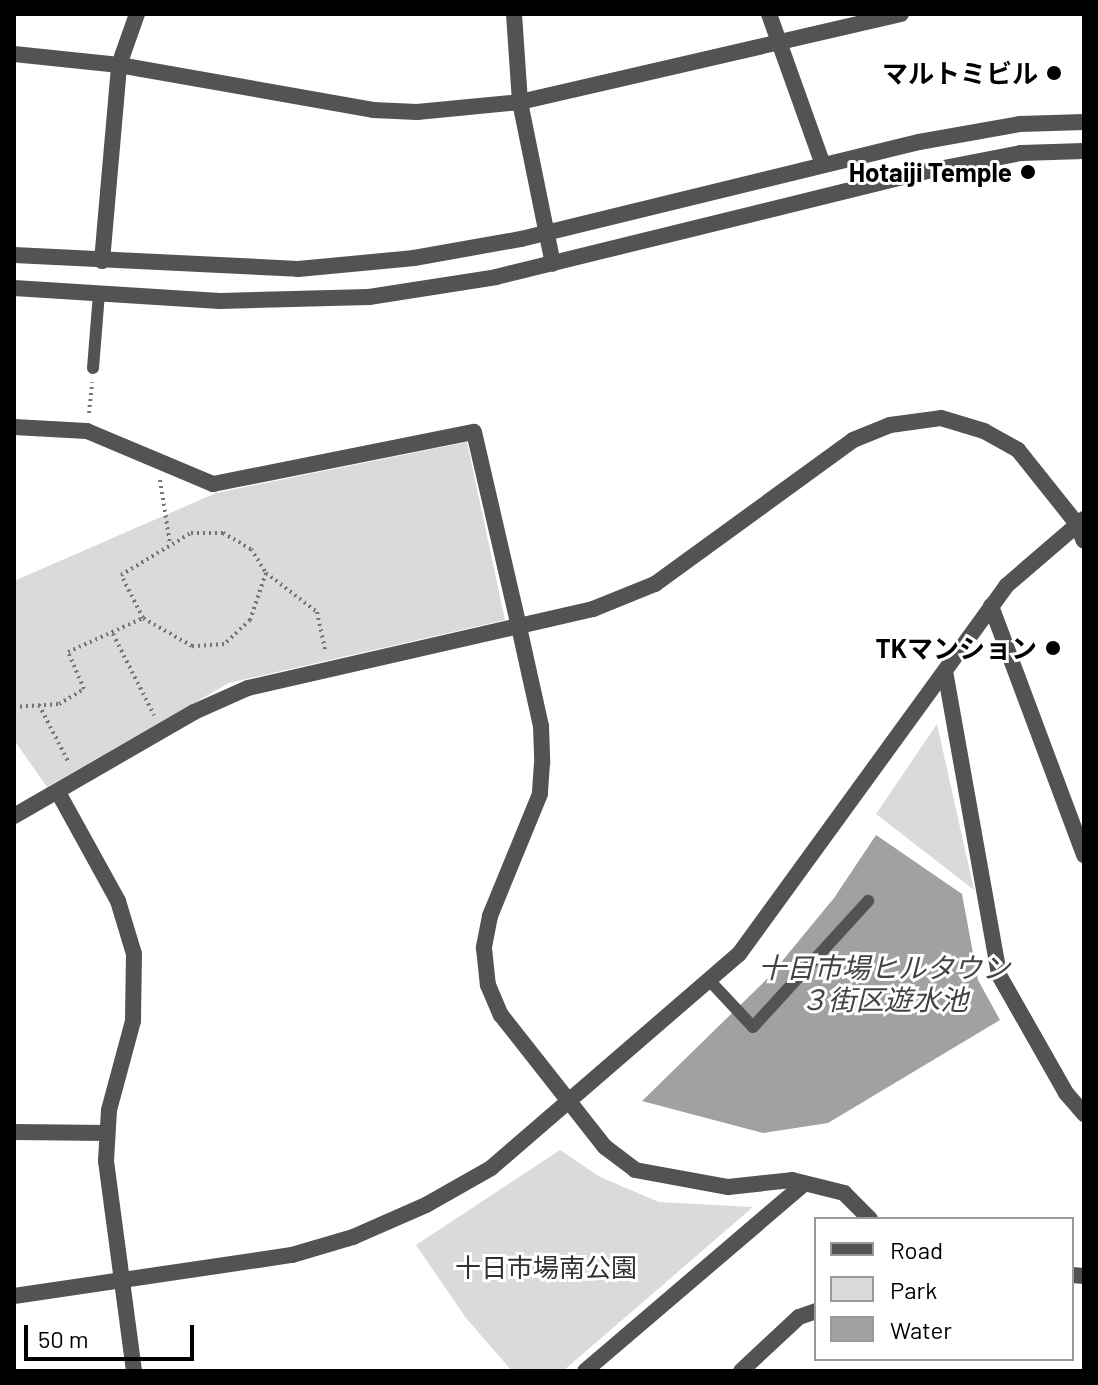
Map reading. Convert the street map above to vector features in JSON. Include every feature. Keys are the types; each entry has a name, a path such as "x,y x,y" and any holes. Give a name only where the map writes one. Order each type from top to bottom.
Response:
{"street":[{"path":"102,261 119,65 137,14"},
{"path":"514,14 520,102 553,264"},
{"path":"769,14 823,165"},
{"path":"14,54 119,65 373,110 417,112 520,102 779,39 901,14"},
{"path":"14,255 298,269 414,258 547,233 823,165 1020,124 1084,122"},
{"path":"14,288 220,301 369,297 553,264 923,172 1021,153 1084,151"},
{"path":"14,816 59,794 162,732 248,688 593,609 655,584 853,440 890,425 941,418 984,431 1018,450 1081,522 1084,541"},
{"path":"14,427 87,431 213,484 474,432 541,726 540,794 490,916 485,960 488,985 501,1015 605,1147 635,1170 728,1187 804,1184 844,1193 868,1217"},
{"path":"14,1296 292,1255 353,1237 426,1205 491,1168 739,954 792,887 991,606 1041,553 1081,522"},
{"path":"991,606 1084,855"},
{"path":"945,671 999,975 1066,1093 1084,1114"},
{"path":"59,794 118,901 134,954 133,1021 107,1133 134,1371"},
{"path":"14,1132 107,1133"},
{"path":"585,1371 804,1184"},
{"path":"741,1371 799,1317 814,1312"}],"lane":[{"path":"93,368 99,294"},
{"path":"709,980 753,1027 868,901"}],"path":[{"path":"87,431 93,368"},
{"path":"162,462 159,494 170,544"},
{"path":"266,573 250,620 224,644 192,646 143,618 121,575 191,533 223,533 251,549 266,573 317,612 329,669"},
{"path":"14,707 59,704 84,689 68,652 143,618"},
{"path":"113,633 162,732"},
{"path":"39,705 79,782"}],"green space":[{"path":"467,442 505,620 229,683 47,787 14,740 14,581 216,493"},
{"path":"937,724 974,890 876,814"},
{"name":"十日市場南公園","path":"560,1150 600,1177 659,1202 753,1207 563,1371 512,1371 466,1318 416,1245"}],"water":[{"name":"十日市場ヒルタウン ３街区遊水池","path":"876,835 962,894 978,980 1000,1020 828,1123 763,1133 642,1101 769,977 834,898"}],"place":[{"name":"マルトミビル","path":"1054,73"},
{"name":"Hotaiji Temple","path":"1028,172"},
{"name":"TKマンション","path":"1053,648"}]}
